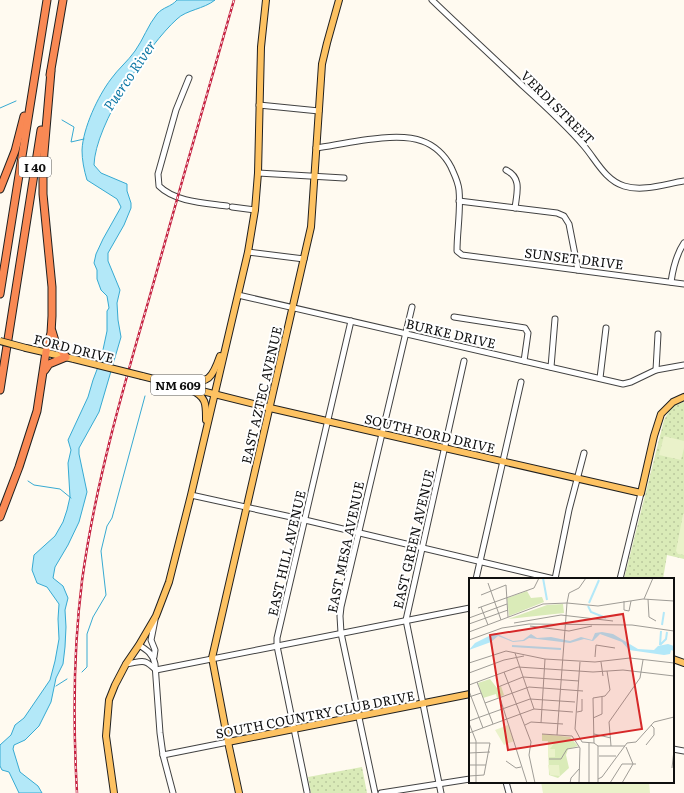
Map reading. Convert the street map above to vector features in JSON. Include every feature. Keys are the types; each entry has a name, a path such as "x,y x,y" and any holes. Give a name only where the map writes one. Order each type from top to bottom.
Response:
{"highway":[{"name":"I 40","path":"0,294 47,0"},
{"name":"I 40","path":"0,390 63,0"},
{"path":"0,189 17,143 39,43"},
{"path":"42,380 45,368 49,364 66,357 53,336 52,288 43,194 45,134 51,71"},
{"path":"0,517 31,432 37,411 46,352 51,333 52,316"}],"main road":[{"path":"114,793 106,736 109,700 115,684 126,664 156,616 174,566 248,252 255,210 258,173 260,47 266,0"},
{"name":"EAST AZTEC AVENUE","path":"239,793 212,658 311,227 324,53 339,0"},
{"path":"179,385 200,383 210,378 218,362 232,320"},
{"name":"FORD DRIVE","path":"0,341 179,385"},
{"path":"179,385 198,393 205,403 206,421 203,442"},
{"name":"NM 609","path":"179,385 215,393"},
{"name":"SOUTH FORD DRIVE","path":"215,393 270,408 641,493"},
{"path":"641,493 654,436 661,414 673,402 684,397"},
{"path":"674,659 684,663"},
{"name":"SOUTH COUNTRY CLUB DRIVE","path":"228,742 469,694"}],"street":[{"name":"VERDI STREET","path":"432,0 563,124 584,146 606,176 624,186 633,188 648,188 684,181"},
{"path":"189,78 176,110 158,174 159,186 167,193 197,202 255,210"},
{"path":"259,105 319,111"},
{"path":"316,148 372,139 400,138 422,140 438,150 449,164 457,181 459,201 557,213 564,216 569,224 578,270"},
{"path":"506,170 513,173 516,178 517,185 515,208"},
{"path":"258,173 344,178"},
{"name":"SUNSET DRIVE","path":"459,201 457,251 462,255 684,284"},
{"path":"671,282 672,270 684,244"},
{"path":"248,252 304,259"},
{"name":"BURKE DRIVE","path":"238,295 623,384 631,382 656,370 684,365"},
{"name":"EAST MESA AVENUE","path":"374,793 341,633 340,616 358,533 383,434 412,307"},
{"path":"454,317 525,328 528,333 524,361"},
{"path":"551,367 555,319"},
{"name":"EAST HILL AVENUE","path":"307,792 277,646 277,638 351,321"},
{"path":"600,378 606,328"},
{"path":"656,370 658,334"},
{"name":"EAST GREEN AVENUE","path":"441,793 406,620 464,361"},
{"path":"476,578 521,382"},
{"path":"554,578 569,510 584,453"},
{"path":"620,578 641,493"},
{"path":"191,495 305,520 550,578"},
{"path":"156,670 469,608"},
{"path":"156,616 151,640 155,650 154,657 156,670 157,707 163,755 173,793"},
{"path":"139,645 146,649 154,657"},
{"path":"126,664 143,661 156,670"},
{"name":"SOUTH COUNTRY CLUB DRIVE","path":"163,755 228,742"},
{"path":"674,749 684,751"},
{"path":"381,793 469,779"},
{"path":"506,783 508,793"}],"green space":[{"path":"684,402 684,559 667,555 663,578 624,578 664,420 672,406"},
{"path":"664,436 684,441 681,460 659,455"},
{"path":"683,514 684,555 678,554 676,551"},
{"path":"362,767 367,793 311,793 308,777"},
{"path":"541,783 649,783 650,793 543,793"}],"water":[{"name":"Puerco River","path":"177,0 215,0 206,6 190,11 181,16 165,31 152,47 138,66 113,108 103,129 97,148 94,165 101,173 127,184 127,191 131,203 131,208 124,225 108,253 108,261 120,290 117,303 121,337 99,412 79,448 87,492 79,522 55,567 53,578 63,586 68,598 65,610 66,627 63,664 56,678 51,702 39,726 25,740 14,745 13,749 20,772 38,786 42,793 19,793 9,772 2,770 0,766 0,745 11,735 15,725 24,718 50,680 55,661 59,639 59,604 47,587 37,583 32,570 34,555 55,536 63,522 67,510 70,497 68,463 71,450 68,440 88,397 101,359 107,331 107,311 109,308 107,296 101,290 94,263 96,254 103,239 121,207 117,199 87,180 82,158 83,141 88,122 96,103 106,86 135,51 157,14"}],"waterway":[{"path":"0,108 16,101"},
{"path":"62,120 74,127 71,142 84,139"},
{"path":"82,672 87,667 87,634 93,617 106,595 101,551 107,526 112,518 145,396"},
{"path":"28,481 34,485 60,489 71,498"},
{"path":"56,686 67,679"}],"railway":[{"path":"77,793 74,713 75,661 82,581 94,510 119,404 234,0"}]}
